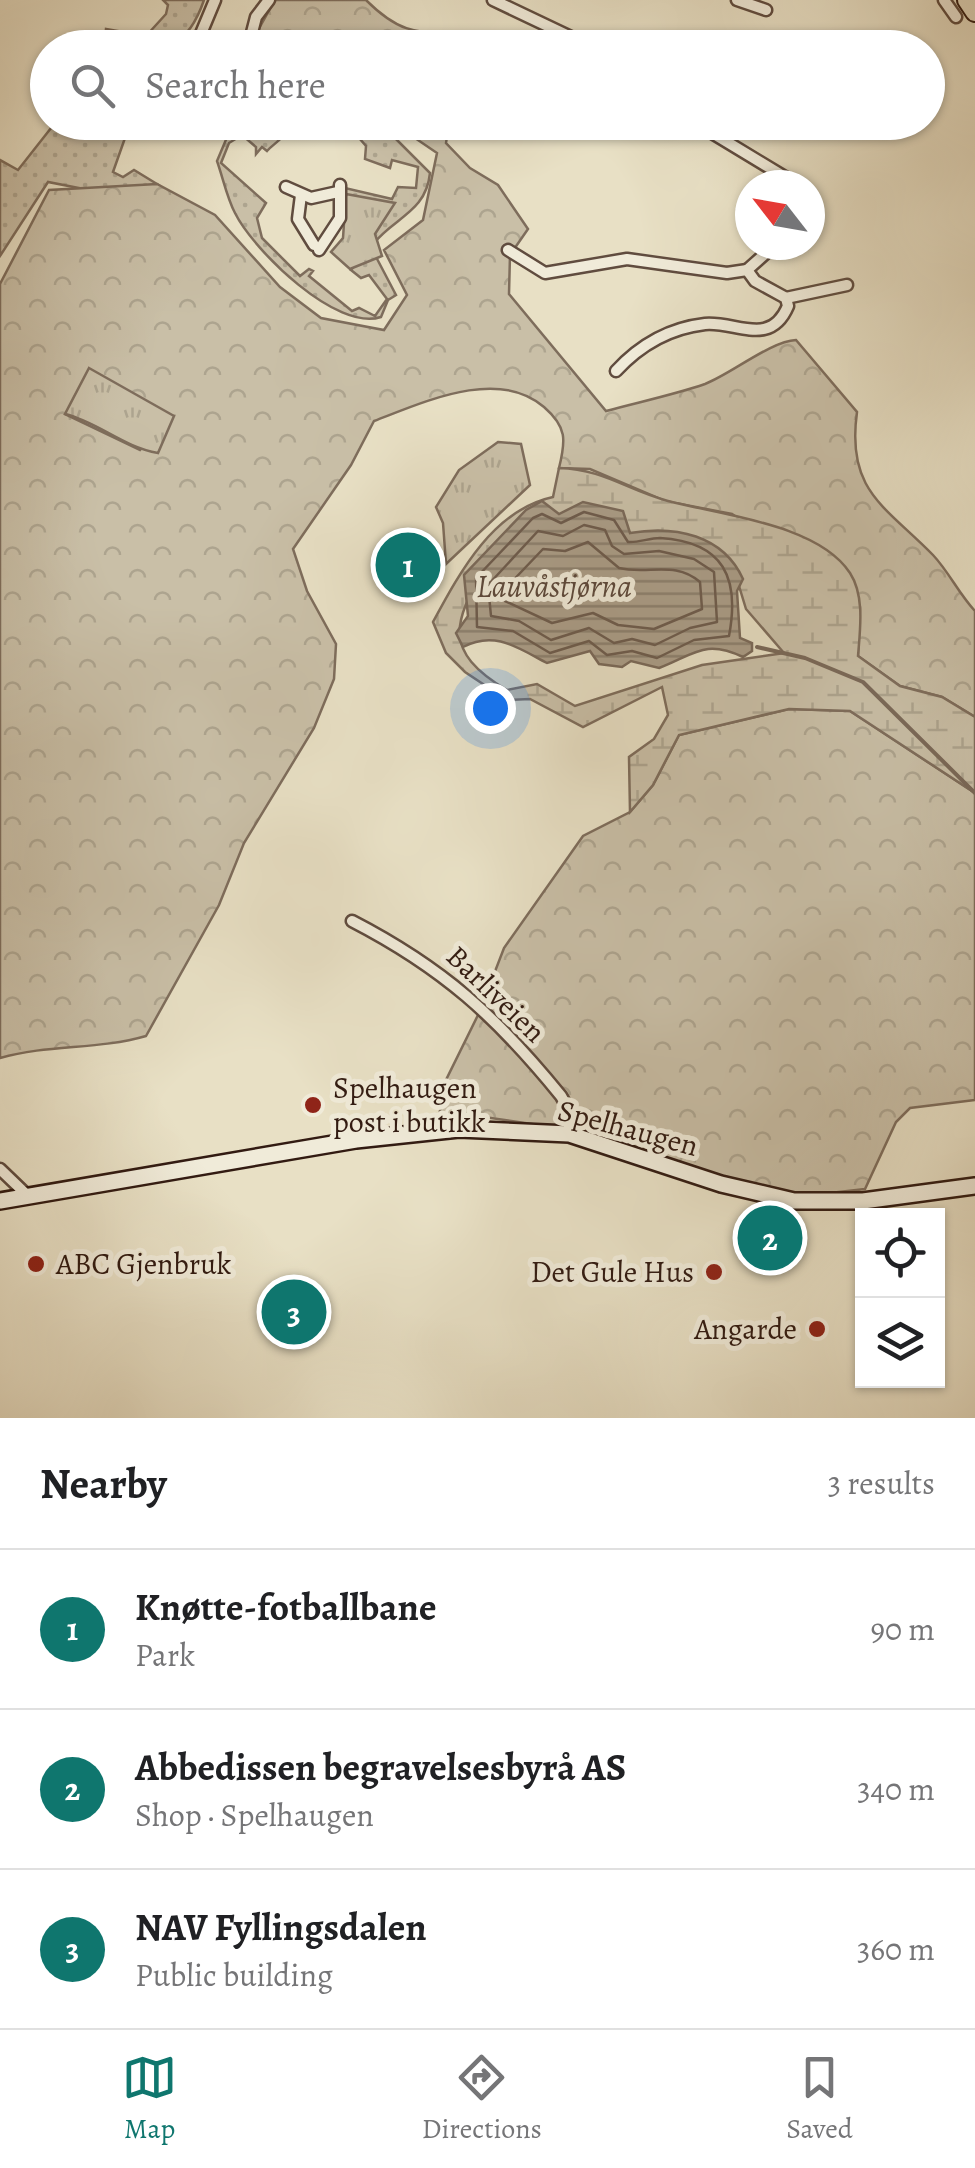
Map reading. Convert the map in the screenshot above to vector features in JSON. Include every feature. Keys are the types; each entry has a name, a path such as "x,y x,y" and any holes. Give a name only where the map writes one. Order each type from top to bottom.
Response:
{"main road":[{"path":"967,0 975,12"},
{"name":"Spelhaugen","path":"0,1201 332,1144 459,1129 570,1134 721,1184 794,1201 862,1201 975,1186"}],"street":[{"path":"202,30 215,0"},
{"path":"253,30 256,17 270,0"},
{"path":"493,0 556,30"},
{"path":"737,0 766,10"},
{"path":"944,0 956,17"},
{"path":"721,140 772,170"},
{"path":"286,187 317,199 339,189 340,218 317,248 298,219 301,195"},
{"path":"508,250 546,273 626,259 727,273 746,270 758,260"},
{"path":"746,270 755,281 786,298 847,285"},
{"path":"616,370 650,342 699,325 760,332 784,314 786,298"},
{"name":"Barliveien","path":"352,920 412,952 464,990 561,1096 569,1110 570,1134"},
{"path":"0,1169 25,1188 27,1196"}],"green space":[{"path":"163,0 204,0 189,30 151,30 166,14 168,5"},
{"path":"275,0 366,0 393,22 413,30 258,30"},
{"path":"42,140 124,140 113,172 123,177 134,170 157,184 104,193 48,182 0,256 0,160 18,170"},
{"path":"226,140 234,140 221,163 266,203 257,218 262,238 300,276 309,269 313,271 309,276 352,311 359,308 375,316 387,299 369,275 361,278 351,270 359,260 343,210 345,188 392,199 398,187 416,188 418,167 392,160 390,168 365,159 366,146 361,140 397,140 430,173 423,197 374,243 375,255 396,295 388,300 381,317 363,318 342,312 320,301 278,267 245,229 232,207 217,161"},
{"path":"248,140 279,140 267,151 262,147 256,154 256,147"},
{"path":"418,140 446,140 470,168 498,185 528,229 510,255 509,294 606,411 705,384 775,346 796,340 857,412 857,461 873,495 933,555 975,611 975,717 942,697 900,686 858,656 860,607 732,514 665,501 590,469 559,468 561,428 552,414 526,395 483,389 415,405 374,421 351,465 293,549 307,591 336,644 334,679 314,728 244,843 219,905 146,1036 0,1058 0,284 49,190 157,184 215,215 280,287 321,318 384,330 407,295 384,250 423,220 437,153","holes":["65,414 173,416 140,450"]},
{"path":"346,194 395,203 375,234 382,256 350,269 331,252 343,238"},
{"path":"89,368 174,416 158,453 133,446 65,414"},
{"path":"498,442 521,444 530,485 446,564 443,523 436,507 459,470"},
{"path":"559,468 575,469 668,501 792,532 835,556 850,573 858,592 858,656 900,686 942,697 975,717 975,793 850,711 789,709 679,735 653,785 630,812 629,757 654,739 668,715 662,687 583,727 530,699 507,700 465,672 446,653 433,622 467,564 496,529 532,504 553,497","holes":["492,553 732,563 746,609 784,653 702,665 575,706 537,684 507,690 484,674 461,644 463,612"]},
{"path":"406,538 433,558 410,596 380,575"},
{"path":"789,709 850,711 975,793 975,1100 910,1108 896,1122 865,1189 786,1198 586,1132 484,1117 438,1122 445,1082 479,1013 504,948 583,836 630,812 653,785 679,735"}],"water":[{"name":"Lauvåstjørna","path":"542,501 559,514 583,502 623,511 630,533 680,532 696,536 723,552 743,579 737,591 740,638 752,643 752,651 743,657 719,649 700,650 659,668 631,661 622,667 599,664 590,651 547,663 496,641 463,647 456,633 468,616 464,575 526,510"}],"waterway":[{"path":"757,647 805,658 863,682 975,793"}],"place":[{"name":"Knøtte-fotballbane","path":"408,565"},
{"name":"Spelhaugen post i butikk","path":"313,1105"},
{"name":"Abbedissen begravelsesbyrå AS","path":"770,1238"},
{"name":"ABC Gjenbruk","path":"36,1264"},
{"name":"Det Gule Hus","path":"714,1272"},
{"name":"NAV Fyllingsdalen","path":"294,1312"},
{"name":"Angarde","path":"817,1329"}]}
